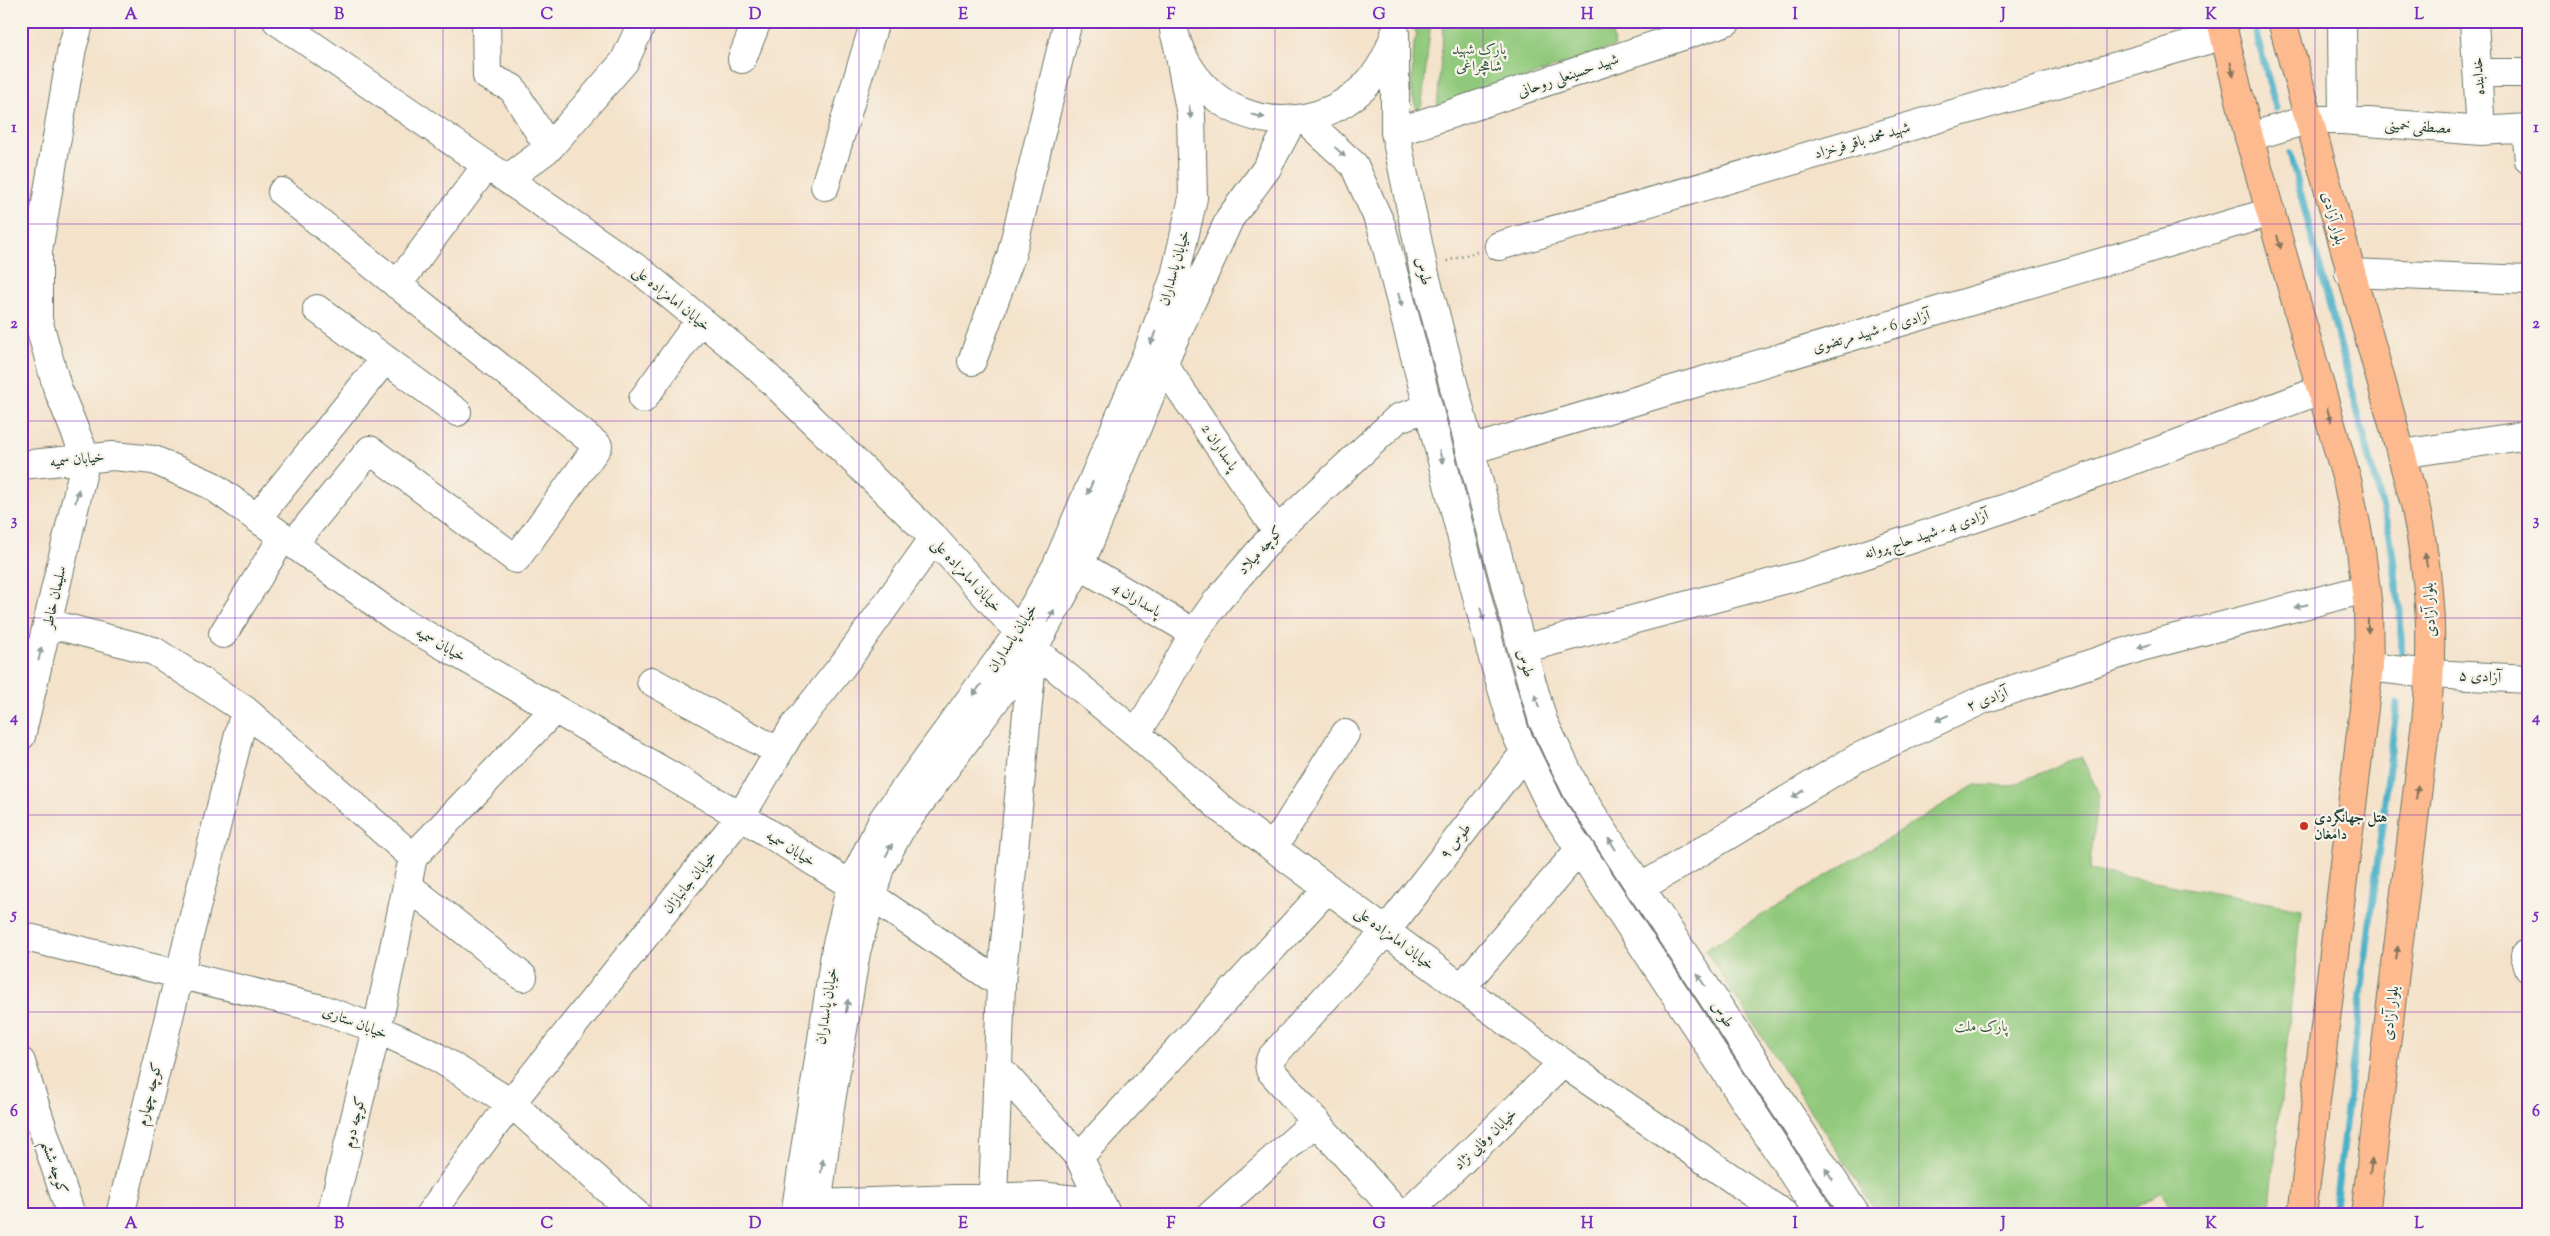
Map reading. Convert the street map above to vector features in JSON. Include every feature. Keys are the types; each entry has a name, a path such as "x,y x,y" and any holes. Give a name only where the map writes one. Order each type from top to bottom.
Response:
{"main road":[{"name":"بلوار آزادی","path":"2282,21 2307,120 2401,454 2426,558 2431,620 2430,674 2365,1215"},
{"path":"2222,28 2249,137 2348,484 2365,589 2369,667 2302,1215"}],"street":[{"path":"80,21 72,48 38,251 38,320 57,387 86,458"},
{"name":"خیابان امامزاده علی","path":"277,21 642,272 753,363 934,538 1026,641 1137,734 1225,812 1563,1063 1768,1209"},
{"path":"486,21 487,76 512,88 549,148"},
{"path":"397,285 497,172 549,148 624,62 643,21"},
{"path":"742,59 757,21"},
{"path":"825,186 875,21"},
{"path":"972,361 1011,256 1068,21"},
{"name":"شهید حسینعلی روحانی","path":"1409,128 1727,21"},
{"path":"2342,21 2343,120"},
{"name":"خدابنده","path":"2474,21 2481,131"},
{"path":"1172,32 1189,68 1202,85 1219,99 1236,110 1258,117 1299,119 1325,113 1345,103 1362,90 1381,66 1396,27"},
{"name":"طوس","path":"1396,27 1395,132 1423,268 1522,650 1543,721 1577,791 1856,1215"},
{"name":"شهید محمد باقر فرخزاد","path":"1499,246 2222,28"},
{"name":"خیابان پاسداران","path":"1026,641 1150,346 1175,276 1193,198 1192,115 1172,32"},
{"path":"2478,73 2529,73"},
{"name":"خیابان پاسداران","path":"809,1211 836,948 861,890 883,819 1026,641 1080,565 1163,364 1230,218 1267,168 1299,119"},
{"name":"طوس","path":"1299,119 1354,165 1377,217 1493,658 1515,732 1551,806 1813,1204"},
{"name":"مصطفی خمینی","path":"2249,137 2307,120 2343,120 2481,131 2527,128"},
{"path":"2527,128 2529,160"},
{"path":"223,634 288,540 370,450 516,559 598,446 282,192"},
{"name":"آزادی 6 - شهید مرتضوی","path":"1470,450 2271,212"},
{"path":"2350,273 2529,280"},
{"path":"316,309 457,412"},
{"path":"643,399 700,320"},
{"path":"257,518 385,359"},
{"name":"پاسداران 2","path":"1163,364 1277,531"},
{"name":"آزادی 4 - شهید حاج پروانه","path":"1522,650 1806,574 2003,509 2321,390"},
{"name":"کوچه میلاد","path":"1137,734 1194,633 1227,588 1277,531 1398,418 1428,408"},
{"path":"2401,454 2529,435"},
{"name":"خیابان سمیه","path":"21,465 113,456 154,460 211,485 396,618 741,816 861,890 1000,984"},
{"name":"سلیمان خاطر","path":"21,736 86,458"},
{"name":"خیابان جانبازان","path":"429,1215 511,1103 741,816 793,728 846,661 934,538"},
{"name":"پاسداران 4","path":"1080,565 1194,633"},
{"name":"آزادی ۲","path":"1640,888 1857,758 1984,699 2141,647 2365,589"},
{"path":"48,623 154,651 245,710 414,857 554,710"},
{"path":"993,1198 1000,984 1026,641"},
{"name":"آزادی ۵","path":"2369,667 2430,674 2529,679"},
{"path":"651,681 779,752"},
{"name":"کوچه چهارم","path":"120,1215 178,974 245,710"},
{"path":"1273,848 1344,734"},
{"name":"طوس ۹","path":"1316,1122 1270,1070 1269,1063 1271,1058 1386,931 1525,752"},
{"path":"1462,987 1580,849"},
{"name":"کوچه دوم","path":"332,1215 414,857"},
{"path":"408,885 523,977"},
{"path":"1079,1157 1328,888"},
{"name":"خیابان ستاری","path":"21,936 322,1009 376,1029 432,1054 511,1103 638,1215"},
{"name":"کوچه ششم","path":"21,1062 71,1215"},
{"name":"خیابان وفایی نژاد","path":"1406,1215 1563,1063"},
{"path":"998,1067 1079,1157 1107,1215"},
{"path":"1211,1215 1316,1122 1399,1215"},
{"path":"809,1211 1040,1196 1076,1200 1107,1215"},
{"path":"1768,1209 1790,1203 1813,1204"}],"path":[{"path":"1423,268 1499,246"}],"green space":[{"path":"1414,21 1431,21 1422,104 1418,112 1411,93 1414,43 1417,35"},
{"name":"پارک شهید شاهچراغی","path":"1444,21 1609,21 1615,46 1437,110"},
{"name":"پارک ملت","path":"2081,756 2099,794 2089,870 2301,909 2269,1215 2175,1215 2161,1192 2125,1215 1879,1215 1705,950 1975,785 2010,786"}],"waterway":[{"path":"2253,21 2276,108"},
{"path":"2290,153 2390,536 2400,611 2402,659"},
{"path":"2334,1215 2397,703"}],"place":[{"name":"هتل جهانگردى دامغان","path":"2304,826"}]}
